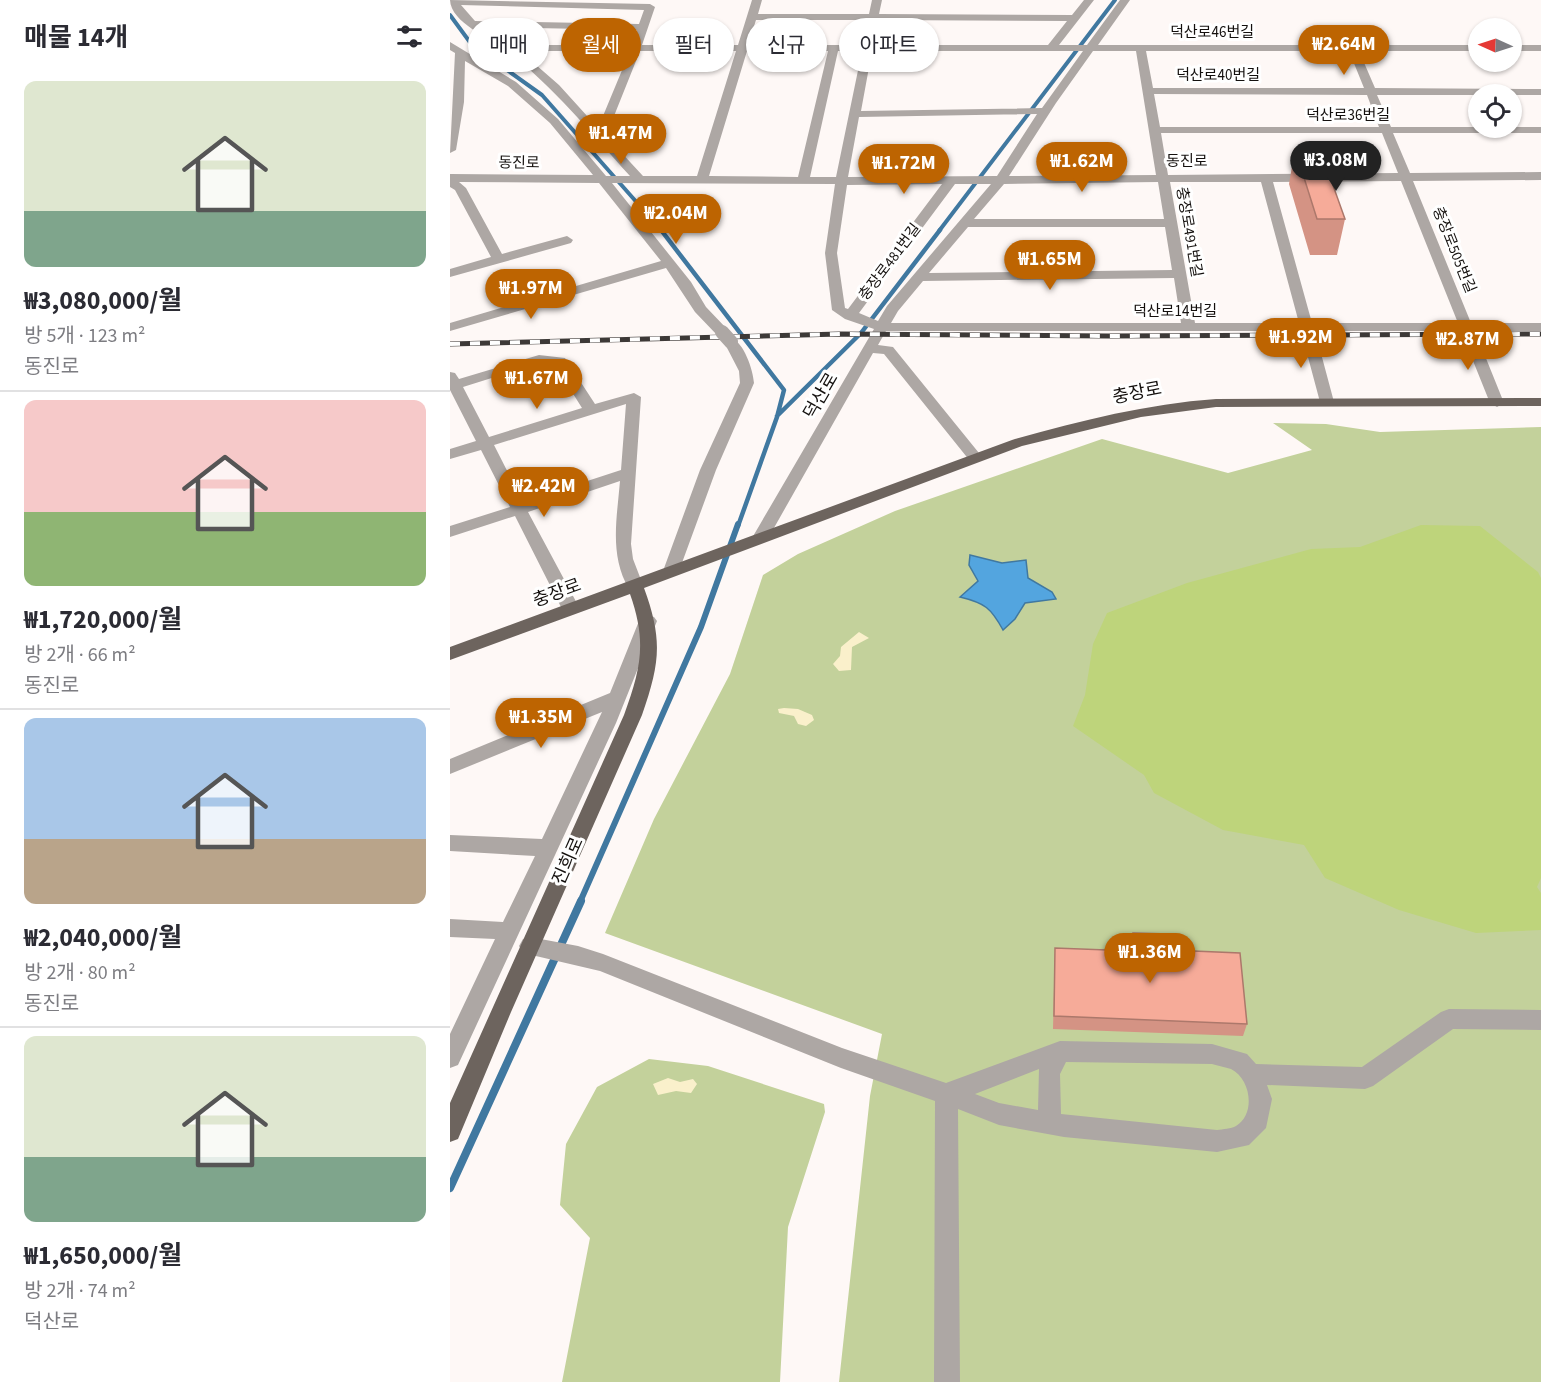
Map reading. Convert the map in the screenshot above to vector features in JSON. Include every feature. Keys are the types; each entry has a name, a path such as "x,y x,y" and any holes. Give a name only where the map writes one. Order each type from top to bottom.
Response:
{"main road":[{"name":"충장로","path":"450,654 1017,442 1078,426 1173,406 1225,402 1541,402"},
{"name":"진희로","path":"450,1131 536,947 623,737 645,677 651,638 648,621 635,585"}],"street":[{"path":"702,180 757,0"},
{"path":"874,17 877,0"},
{"path":"1052,47 1089,0"},
{"name":"덕산로","path":"760,538 892,309 1001,178 1090,47 1125,0"},
{"path":"453,1 560,2 650,7 641,35"},
{"path":"453,1 468,21"},
{"path":"752,16 1076,18"},
{"path":"549,25 644,27"},
{"name":"충장로491번길","path":"1140,47 1190,328"},
{"path":"450,150 458,102 455,48"},
{"path":"455,48 512,84 554,121 666,258 700,309 727,337 747,371 747,383 704,481 675,570"},
{"name":"덕산로46번길","path":"641,48 839,48"},
{"path":"803,181 834,48"},
{"name":"덕산로46번길","path":"939,48 1468,48"},
{"name":"충장로505번길","path":"1353,48 1497,402"},
{"path":"1522,48 1541,48"},
{"path":"538,72 601,135 640,180"},
{"path":"601,135 626,72"},
{"path":"841,180 863,72"},
{"name":"덕산로40번길","path":"1148,90 1541,92"},
{"path":"854,114 1046,111"},
{"name":"덕산로36번길","path":"1154,130 1541,130"},
{"name":"동진로","path":"450,180 855,181 1001,178 1541,176"},
{"path":"1266,177 1327,402"},
{"name":"충장로481번길","path":"850,316 952,179"},
{"path":"450,180 460,188 499,260"},
{"name":"충장로481번길","path":"841,180 831,252 839,310 882,327"},
{"path":"964,223 1171,223"},
{"path":"450,273 567,240"},
{"path":"450,327 663,265"},
{"path":"919,277 1180,274"},
{"name":"덕산로14번길","path":"882,327 1541,327"},
{"path":"869,349 888,350 975,458"},
{"path":"571,609 451,382 539,359 560,361 591,410"},
{"path":"450,454 634,397 623,544 625,559 635,585"},
{"path":"450,532 628,473"},
{"path":"450,1058 459,1020 510,932 617,698 648,621"},
{"path":"450,767 617,698"},
{"path":"450,843 548,848"},
{"path":"450,928 510,932"},
{"path":"536,947 578,955 603,963 841,1058 999,1114 1049,1123 1217,1141 1241,1137 1257,1120 1261,1099 1251,1074 1239,1060 1212,1054 1060,1051 946,1094"},
{"path":"1251,1074 1365,1078 1449,1019 1541,1020"},
{"path":"1049,1123 1049,1073 1060,1051"},
{"path":"946,1094 947,1382"}],"green space":[{"path":"1273,423 1326,424 1380,432 1541,427 1541,1382 839,1382 870,1096 882,1034 605,933 654,819 730,674 763,575 798,554 895,511 1102,439 1228,473 1312,450"},
{"path":"1421,525 1480,526 1538,572 1541,578 1541,878 1537,887 1541,893 1541,930 1476,933 1399,910 1325,878 1304,845 1223,830 1154,793 1144,775 1073,726 1085,695 1093,644 1107,613 1187,583 1311,549 1360,547"},
{"path":"649,1059 708,1066 824,1104 825,1112 788,1227 780,1382 562,1382 590,1238 560,1205 566,1144 597,1087"}],"sand":[{"path":"859,632 869,638 852,647 851,670 839,671 833,664 840,656 841,647"},
{"path":"778,709 798,709 812,715 814,720 806,726 798,724 794,716 779,713"},
{"path":"668,1078 680,1082 693,1079 697,1084 691,1093 676,1091 658,1095 653,1084"}],"water":[{"path":"970,555 1002,563 1026,560 1028,578 1052,592 1056,599 1025,603 1015,619 1003,630 995,616 981,604 960,597 978,581 969,565"}],"building":[{"path":"1295,149 1320,149 1345,219 1317,219"},
{"path":"1133,933 1169,934 1170,950 1240,953 1247,1024 1054,1016 1055,948 1133,951"}],"waterway":[{"path":"939,231 1115,0"},
{"path":"450,15 472,45 542,95 662,231"},
{"path":"661,230 784,390 777,416"},
{"path":"777,416 861,333 940,230"},
{"path":"738,526 777,416"},
{"path":"580,902 701,627 738,524"},
{"path":"450,1188 581,901"}],"railway":[{"path":"450,344 840,334 1108,336 1541,334"}]}
